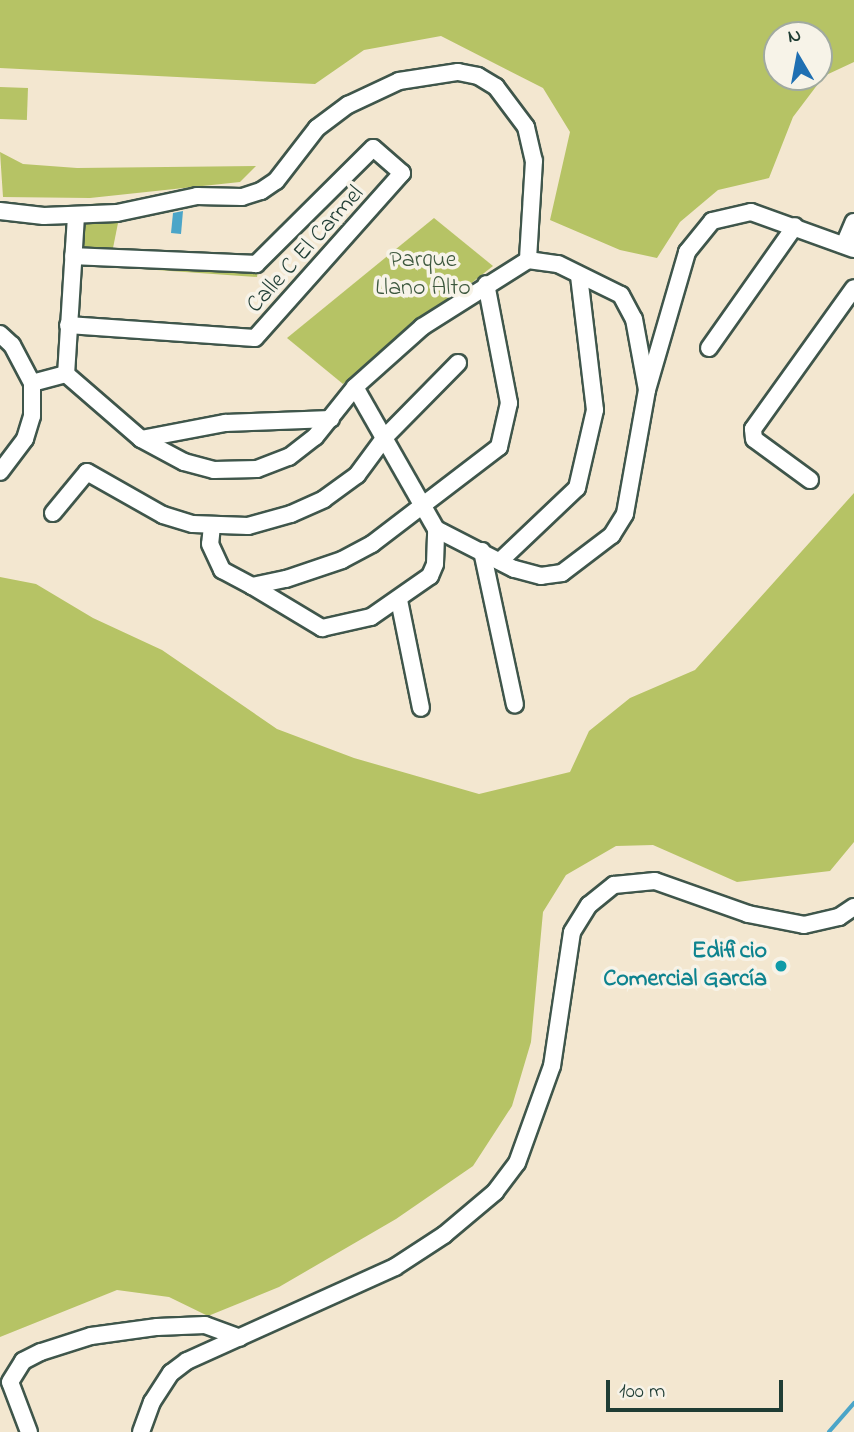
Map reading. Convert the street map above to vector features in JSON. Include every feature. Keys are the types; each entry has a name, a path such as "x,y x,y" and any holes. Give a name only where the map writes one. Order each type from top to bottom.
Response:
{"street":[{"path":"0,211 76,216 117,213 197,196 242,197 261,191 276,181 317,128 348,105 399,81 458,72 478,76 496,87 526,127 534,161 528,260"},
{"name":"Calle C El Carmel","path":"68,326 255,338 402,177 377,149 368,151 256,264 74,256"},
{"path":"436,529 500,561 541,576 562,573 612,535 625,514 647,390 687,252 697,236 712,221 751,212 849,247 854,222"},
{"path":"66,374 76,216"},
{"path":"709,348 795,226"},
{"path":"66,374 141,439 184,462 214,470 257,469 289,457 331,419 355,387 422,327 486,284 528,260 558,264 628,302 647,390"},
{"path":"500,561 577,488 595,410 579,275"},
{"path":"252,586 342,560 423,506 499,447 509,403 486,284"},
{"path":"810,480 754,439 753,429 854,288"},
{"path":"0,334 12,345 32,383 32,416 25,439 0,472"},
{"path":"53,513 87,472 163,515 212,526 248,526 324,499 357,475 386,437 458,363"},
{"path":"32,383 66,374"},
{"path":"212,526 210,544 215,561 222,570 331,629 371,617 430,576 435,564 436,529 386,437 355,387"},
{"path":"141,439 225,423 331,419"},
{"path":"482,551 515,705"},
{"path":"399,600 421,708"},
{"path":"141,1432 152,1402 171,1373 240,1338 395,1267 444,1235 495,1192 517,1163 552,1066 572,932 589,905 614,886 655,881 748,914 804,925 839,917 854,907"},
{"path":"29,1432 10,1382 23,1361 41,1352 91,1336 157,1327 205,1325 240,1338"}],"green space":[{"path":"0,0 854,0 854,62 833,72 833,21 763,21 763,91 813,91 793,117 769,178 718,190 680,222 657,258 620,250 550,220 570,132 543,88 441,36 364,50 315,84 0,68"},
{"path":"0,87 28,88 27,120 0,119"},
{"path":"0,152 23,164 77,168 256,166 240,182 90,198 3,197"},
{"path":"106,203 118,223 112,253 71,253 62,206"},
{"name":"Parque Llano Alto","path":"434,218 493,266 343,384 287,338"},
{"path":"127,252 260,259 257,277 128,268"},
{"path":"854,493 854,842 830,871 737,882 653,845 616,846 566,875 543,912 531,1042 512,1106 473,1166 396,1219 279,1287 208,1316 169,1297 117,1290 0,1337 0,577 36,584 93,618 162,650 277,729 354,758 479,794 570,772 589,731 630,698 695,670"}],"water":[{"path":"183,211 181,234 171,233 173,213"}],"waterway":[{"path":"829,1432 854,1403"}],"place":[{"name":"Edificio Comercial García","path":"781,966"}]}
